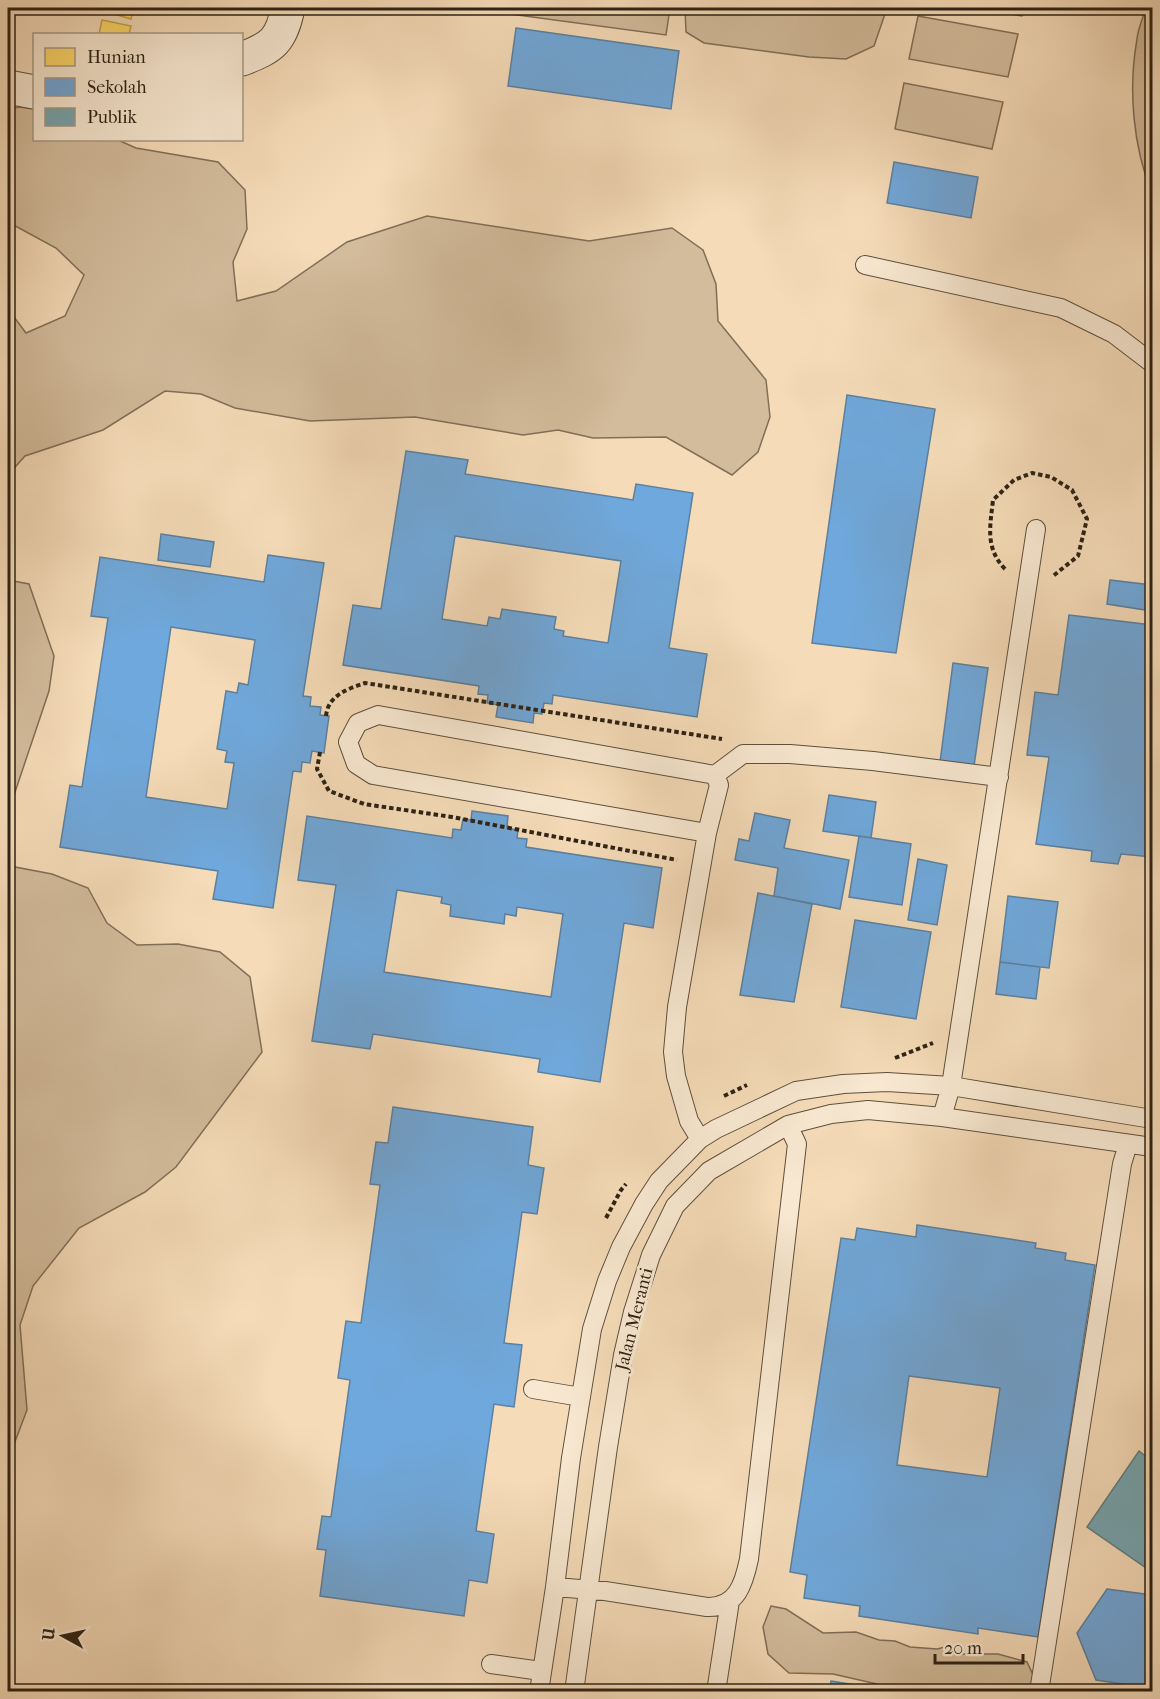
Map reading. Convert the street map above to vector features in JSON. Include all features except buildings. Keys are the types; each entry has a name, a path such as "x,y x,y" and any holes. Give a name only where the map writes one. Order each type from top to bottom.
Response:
{"street":[{"path":"243,59 272,45 284,28 288,8"},
{"path":"8,87 33,92"}],"lane":[{"path":"865,265 1061,308 1114,334 1152,363"},
{"path":"942,1117 951,1086 1036,529"},
{"path":"707,833 374,775 356,764 348,742 358,723 378,715 714,774 743,754 766,754 873,760 999,777"},
{"path":"700,1139 689,1120 676,1076 673,1052 677,1007 707,833 719,784 714,774"},
{"path":"539,1692 592,1329 607,1281 621,1247 653,1191 700,1139 796,1091 843,1084 887,1082 951,1086 1152,1119"},
{"name":"Jalan Meranti","path":"574,1692 623,1355 633,1312 651,1255 675,1206 709,1171 788,1125 831,1114 868,1110 942,1117 1152,1147"},
{"path":"555,1587 588,1589 718,1607 730,1601 743,1585 749,1558 797,1144 788,1125"},
{"path":"1039,1692 1122,1164 1128,1144"},
{"path":"621,1247 651,1255"},
{"path":"533,1389 581,1397"},
{"path":"717,1692 730,1601"},
{"path":"490,1664 541,1671"}],"path":[{"path":"1012,576 998,561 989,537 993,500 1014,480 1032,473 1051,477 1072,490 1087,519 1078,556 1048,580"},
{"path":"320,752 317,769 329,791 364,804 452,817 677,859 675,870"},
{"path":"887,1061 941,1039"},
{"path":"689,1120 718,1099 749,1084"},
{"path":"606,1219 621,1190 629,1181"}],"shaded area":[{"path":"465,8 670,8 666,35"},
{"path":"685,8 887,8 874,46 846,59 809,57 704,43 686,32"},
{"path":"976,8 1023,8 1022,16"},
{"path":"1146,8 1152,8 1152,194 1140,157 1133,98 1134,58 1139,27"},
{"path":"918,16 1018,34 1008,77 909,59"},
{"path":"904,83 1003,102 992,149 895,129"},
{"path":"20,107 33,109 33,141 120,141 136,148 218,162 245,190 247,229 233,262 237,301 276,291 347,242 427,216 589,241 672,228 703,250 716,284 718,321 766,380 770,417 758,452 732,475 666,437 593,438 558,430 523,435 415,417 310,421 235,408 201,394 165,391 103,430 25,456 8,475 8,309 26,333 65,316 84,275 56,248 8,222 8,109"},
{"path":"8,580 29,584 54,656 49,691 8,813"},
{"path":"8,855 10,866 52,874 88,888 107,923 137,945 178,944 220,952 250,977 262,1052 176,1167 145,1192 79,1228 33,1286 20,1325 27,1410 13,1447 8,1450"},
{"path":"771,1606 786,1609 823,1633 856,1632 910,1647 937,1649 949,1646 961,1654 998,1654 1027,1662 1034,1677 1033,1691 901,1691 833,1674 789,1673 768,1654 763,1627"}]}
